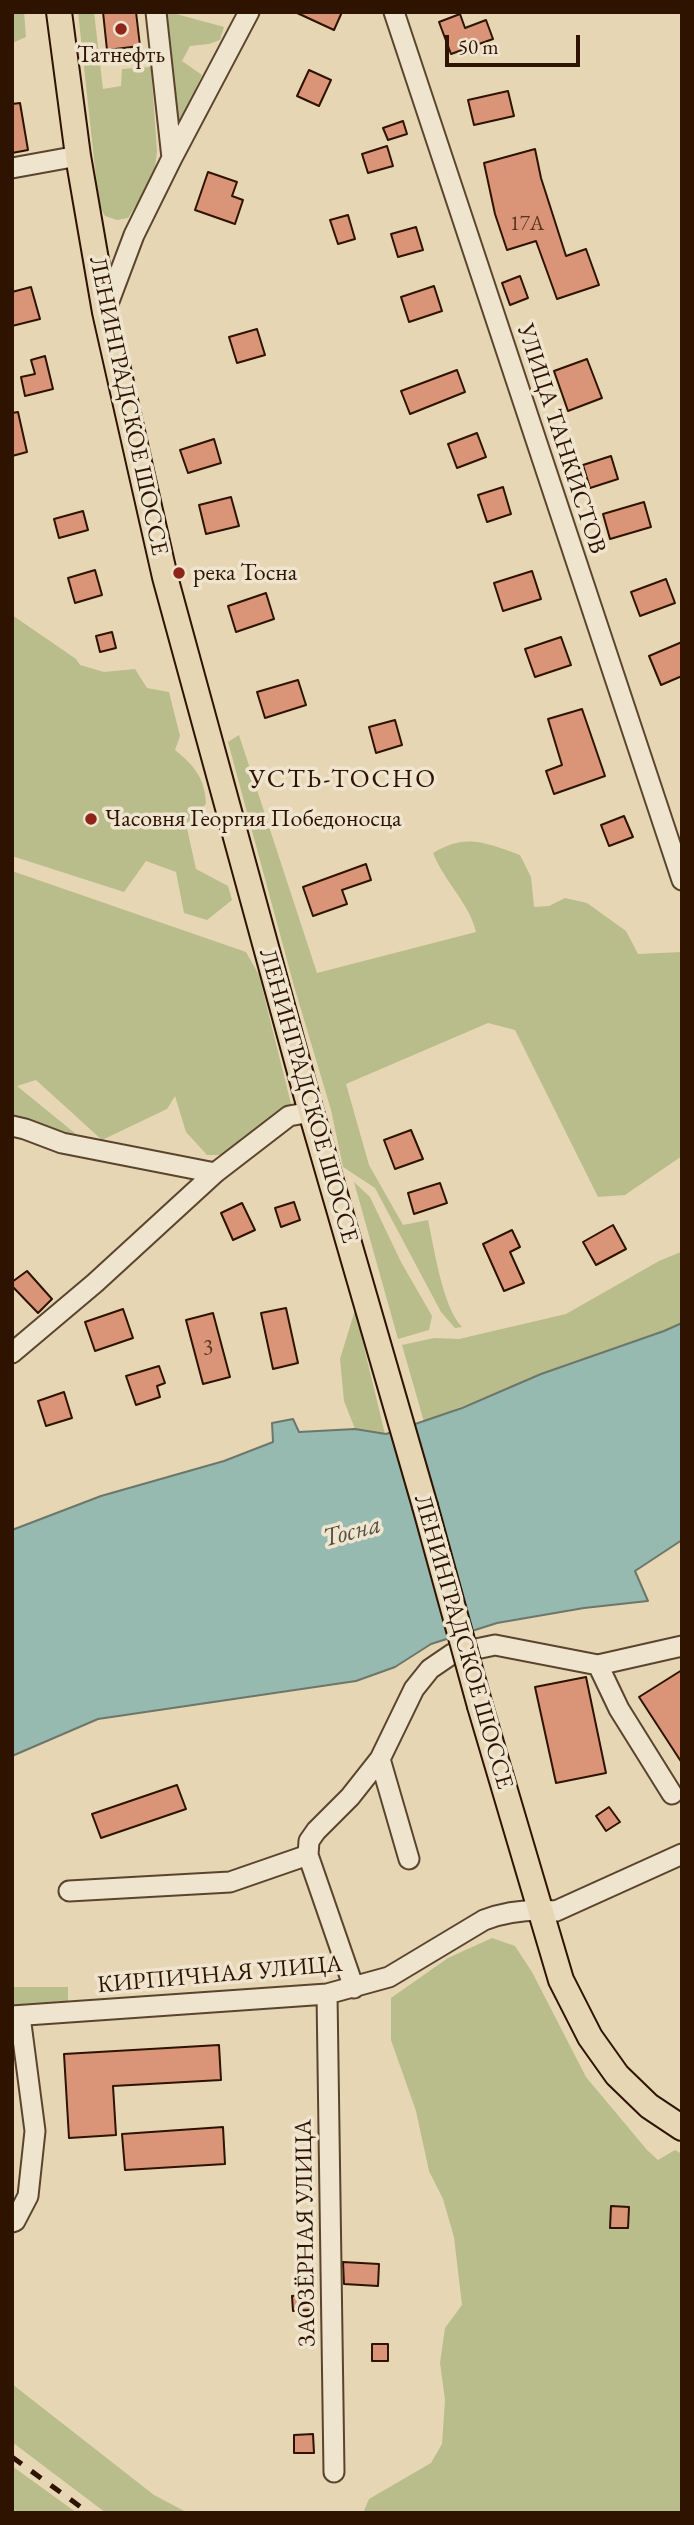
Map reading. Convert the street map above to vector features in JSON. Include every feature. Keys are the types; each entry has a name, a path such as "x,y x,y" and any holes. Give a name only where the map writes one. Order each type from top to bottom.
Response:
{"main road":[{"name":"ЛЕНИНГРАДСКОЕ ШОССЕ","path":"59,12 78,156 105,312 164,577 312,1112 539,1910 561,1980 590,2037 617,2075 633,2092 682,2127"}],"street":[{"path":"156,12 172,158"},
{"path":"105,312 134,235 249,12"},
{"name":"УЛИЦА ТАНКИСТОВ","path":"394,12 682,880"},
{"path":"12,168 78,156"},
{"path":"12,1353 95,1283 215,1173 289,1115 312,1112"},
{"path":"12,1126 62,1143 215,1173"},
{"path":"354,1988 308,1855 309,1841 350,1797 380,1759 414,1689 430,1669 452,1654 495,1645 598,1665 682,1646"},
{"path":"598,1665 619,1709 672,1794"},
{"path":"380,1759 409,1859"},
{"name":"КИРПИЧНАЯ УЛИЦА","path":"16,2016 327,1994 354,1988 389,1977 484,1920 499,1914 556,1911 682,1854"},
{"path":"69,1891 230,1882 308,1855"},
{"name":"ЗАОЗЁРНАЯ УЛИЦА","path":"327,1994 334,2472"},
{"path":"12,2222 28,2196 35,2131 16,2016"}],"green space":[{"path":"12,12 24,12 26,37 12,43"},
{"path":"78,12 94,12 103,89 121,86 122,69 151,67 157,151 154,177 128,218 117,220 105,216 99,205"},
{"path":"169,12 224,27 220,40 190,46 182,61 202,75 181,121 177,117 163,31"},
{"path":"12,615 76,659 80,665 104,672 135,669 147,688 169,692 180,736 175,750 198,774 204,787 206,804 186,824 196,869 228,886 232,900 207,920 184,913 176,872 146,861 124,892 12,856"},
{"path":"239,735 317,973 476,932 468,911 433,853 456,843 466,842 486,844 520,855 531,877 534,907 549,906 565,898 587,903 626,931 638,954 682,952 682,1156 625,1195 598,1197 515,1030 488,1023 346,1084 369,1165 403,1225 428,1220 444,1292 455,1318 462,1327 455,1328 441,1312 375,1188 343,1167 331,1110 294,986 228,742"},
{"path":"12,871 246,952 259,975 292,1108 222,1155 207,1155 186,1132 175,1096 167,1109 102,1140 36,1080 17,1086 82,1139 74,1140 12,1116"},
{"path":"354,1182 370,1197 401,1262 432,1316 429,1330 398,1339"},
{"path":"681,1252 682,1323 541,1374 424,1422 402,1345 434,1338 459,1339 566,1314 659,1261"},
{"path":"355,1310 385,1434 355,1429 344,1401 340,1359"},
{"path":"492,1938 515,1946 532,1972 586,2077 647,2150 658,2160 675,2150 682,2154 682,2513 363,2513 369,2499 431,2463 442,2444 445,2400 440,2363 445,2328 462,2305 454,2237 443,2199 429,2171 416,2111 391,2040 391,1998 448,1958"},
{"path":"12,1987 68,1987 68,2001 12,2005"},
{"path":"12,2384 154,2495 188,2513 106,2513 12,2442"},
{"path":"12,2466 77,2513 19,2513 12,2509"}],"water":[{"name":"Тосна","path":"682,1323 682,1540 635,1571 648,1601 584,1608 497,1623 431,1644 395,1667 356,1681 98,1719 12,1756 12,1530 101,1496 224,1461 273,1442 272,1423 293,1419 299,1432 355,1429 386,1434 462,1408 541,1374"}],"building":[{"name":"Татнефть","path":"103,12 136,12 140,46 107,50"},
{"path":"295,12 342,12 334,30"},
{"path":"460,14 465,28 486,20 493,39 451,54 439,22"},
{"path":"309,70 331,80 319,106 297,96"},
{"path":"508,91 514,116 474,125 468,100"},
{"path":"20,103 28,150 12,153 12,104"},
{"path":"403,121 407,134 388,140 383,128"},
{"path":"387,146 393,166 368,173 362,154"},
{"path":"535,149 541,178 566,256 586,249 599,285 557,299 536,241 507,250 495,214 484,163"},
{"path":"208,172 237,182 232,196 243,200 235,224 195,210"},
{"path":"348,215 355,239 338,244 330,220"},
{"path":"416,227 423,250 398,257 391,234"},
{"path":"520,276 528,298 510,305 502,283"},
{"path":"434,286 442,311 409,322 401,297"},
{"path":"31,287 40,319 12,326 12,292"},
{"path":"257,329 265,355 237,363 229,337"},
{"path":"45,356 53,389 25,396 21,377 35,374 31,360"},
{"path":"587,359 602,398 568,411 554,371"},
{"path":"457,370 465,392 410,414 401,391"},
{"path":"18,412 27,452 12,456 12,413"},
{"path":"477,433 486,457 457,468 448,444"},
{"path":"214,439 221,463 188,473 180,450"},
{"path":"611,456 618,479 590,488 583,465"},
{"path":"503,487 511,514 487,522 478,495"},
{"path":"231,497 239,526 206,534 199,505"},
{"path":"644,502 651,527 610,539 603,514"},
{"path":"83,511 88,530 59,538 54,519"},
{"path":"95,570 102,595 75,603 68,578"},
{"path":"532,571 541,599 503,611 494,583"},
{"path":"666,579 675,603 640,616 631,592"},
{"path":"266,593 274,619 236,632 228,606"},
{"path":"112,632 116,648 100,652 96,636"},
{"path":"561,637 571,665 535,677 525,649"},
{"path":"682,642 682,676 661,685 649,656"},
{"path":"298,680 306,705 265,718 257,692"},
{"path":"582,709 605,776 554,794 546,771 562,765 548,719"},
{"path":"395,720 402,745 376,753 369,727"},
{"path":"624,816 633,837 609,846 601,825"},
{"path":"366,864 371,880 342,890 347,904 313,916 303,887"},
{"path":"411,1130 423,1159 395,1169 384,1140"},
{"path":"440,1183 447,1203 414,1214 408,1193"},
{"path":"294,1202 300,1220 281,1227 275,1208"},
{"path":"242,1203 255,1230 233,1240 221,1213"},
{"path":"613,1225 626,1249 596,1265 583,1242"},
{"path":"512,1230 520,1247 510,1252 524,1283 504,1291 483,1244"},
{"path":"27,1271 52,1299 38,1313 12,1286 12,1282"},
{"path":"286,1308 298,1363 273,1369 261,1313"},
{"path":"123,1309 133,1338 95,1351 85,1322"},
{"path":"213,1313 230,1377 203,1384 186,1320"},
{"path":"159,1366 165,1383 157,1386 160,1397 136,1405 126,1376"},
{"path":"64,1392 72,1418 46,1426 38,1401"},
{"path":"682,1670 682,1763 639,1697"},
{"path":"586,1677 606,1773 556,1783 535,1687"},
{"path":"177,1785 186,1809 101,1838 92,1814"},
{"path":"609,1807 620,1822 606,1831 596,1816"},
{"path":"219,2045 221,2080 113,2086 116,2135 69,2138 64,2054"},
{"path":"223,2127 225,2164 125,2170 122,2134"},
{"path":"611,2206 629,2207 628,2228 610,2228"},
{"path":"343,2262 379,2264 378,2286 344,2284"},
{"path":"311,2294 312,2310 293,2311 292,2296"},
{"path":"372,2344 388,2344 388,2361 372,2361"},
{"path":"313,2434 314,2453 294,2453 294,2435"}],"railway":[{"path":"12,2457 89,2513"}],"place":[{"name":"Татнефть","path":"121,29"},
{"name":"река Тосна","path":"179,573"},
{"name":"Часовня Георгия Победоносца","path":"91,819"}],"district":[{"name":"УСТЬ-ТОСНО","path":"343,780"}]}
